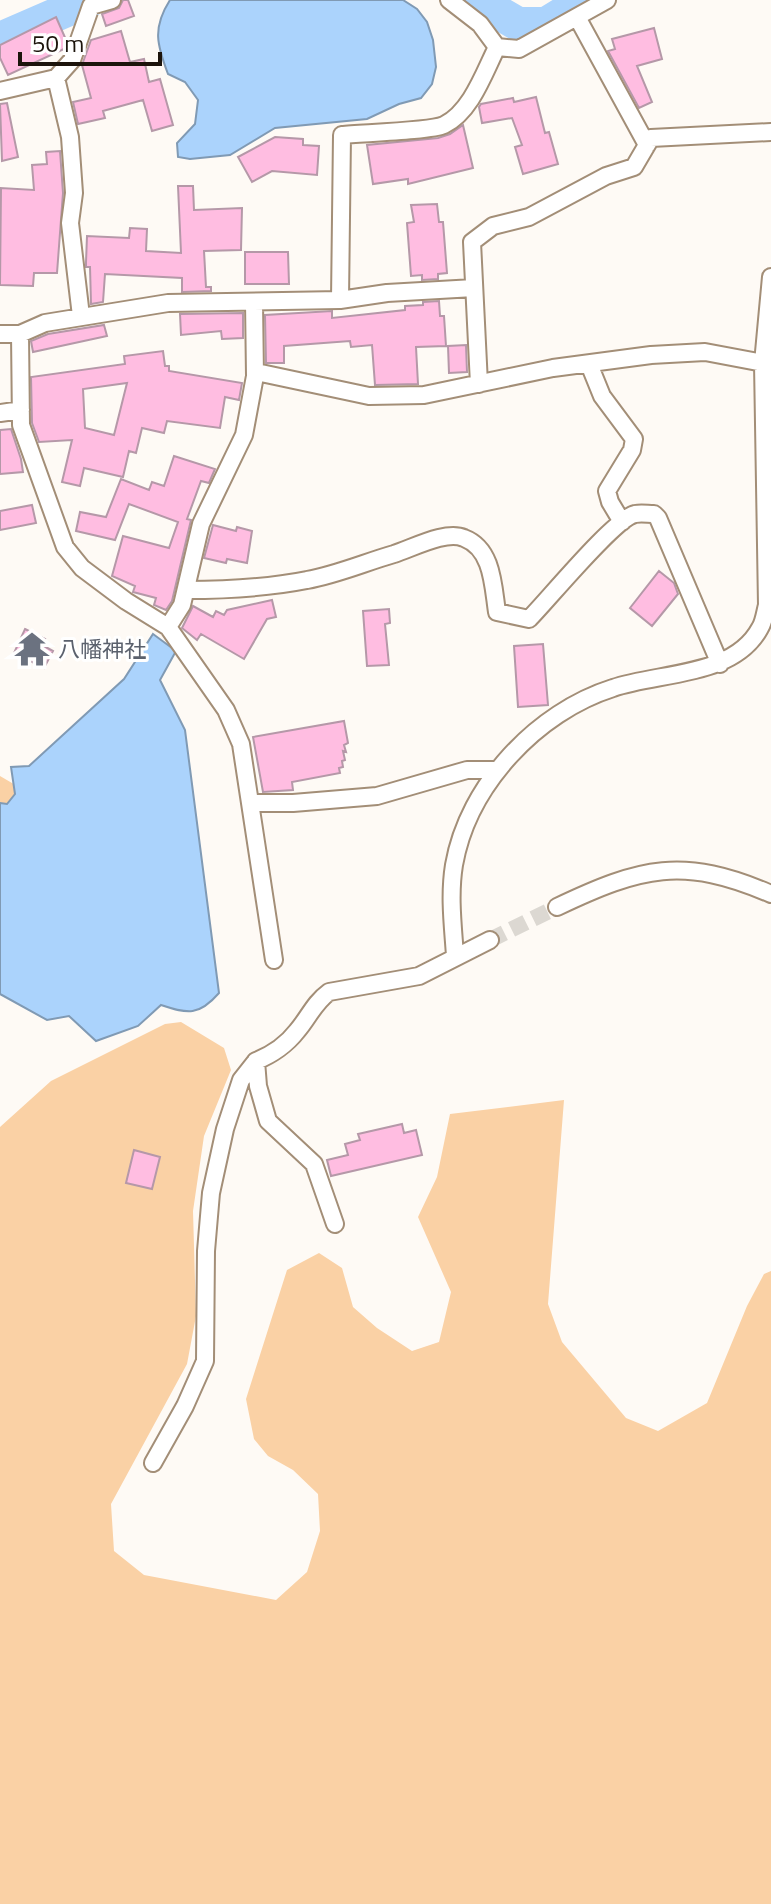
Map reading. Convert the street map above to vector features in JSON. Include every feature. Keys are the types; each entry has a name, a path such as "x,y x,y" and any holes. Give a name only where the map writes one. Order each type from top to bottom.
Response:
{"street":[{"path":"0,91 56,78 72,60 88,7 112,0"},
{"path":"449,0 480,24 497,47 519,49 607,0"},
{"path":"577,17 647,145"},
{"path":"340,300 342,135 443,126 462,110 497,47"},
{"path":"56,78 70,137 74,193 70,223 81,316"},
{"path":"479,384 472,242 493,226 529,217 606,176 634,167 651,138 771,132"},
{"path":"455,956 451,899 454,864 463,832 498,770 551,719 581,700 648,678 720,664 742,651 761,628 767,605 763,363 771,277"},
{"path":"0,334 20,334 45,323 168,303 340,300 387,293 474,288"},
{"path":"168,627 182,605 201,524 244,435 255,376 254,302"},
{"path":"20,334 21,425 65,547 82,568 168,627 226,710 241,744 274,960"},
{"path":"255,376 261,373 369,396 424,395 651,355 705,352 763,363"},
{"path":"589,364 602,396 634,439 632,450 607,491 622,522"},
{"path":"0,413 21,410"},
{"path":"186,590 229,590 309,580 445,536 464,537 482,551 490,568 497,612 529,619 578,564 622,522 633,514 654,514 720,664"},
{"path":"250,803 377,796 467,770 498,770"},
{"path":"557,907 624,877 687,870 717,874 771,894"},
{"path":"153,1463 185,1406 205,1361 206,1251 211,1193 225,1129 241,1080 256,1061 268,1056 297,1032 318,1000 329,992 419,976 490,940"},
{"path":"256,1061 258,1086 268,1121 314,1164 335,1224"}],"shaded area":[{"path":"0,776 29,793 0,846"},
{"path":"181,1022 224,1048 231,1070 204,1136 193,1211 196,1316 187,1364 111,1504 114,1551 144,1575 276,1600 307,1572 320,1531 318,1494 293,1470 268,1456 254,1439 246,1399 287,1270 319,1253 342,1268 353,1307 377,1328 412,1351 439,1342 451,1292 418,1217 437,1177 450,1114 564,1100 548,1304 562,1342 626,1418 658,1431 707,1403 747,1306 764,1274 771,1271 771,1904 0,1904 0,1127 51,1081 165,1024"}],"water":[{"path":"170,0 403,0 417,9 427,22 436,67 432,84 421,98 367,119 275,128 230,155 190,159 178,157 177,143 195,124 198,100 185,82 168,74 161,54 159,28"},
{"path":"153,634 176,651 160,680 185,730 219,993 205,1006 193,1011 161,1005 138,1026 96,1041 69,1016 47,1020 0,994 0,803 7,804 15,794 11,767 29,766 124,679"}],"building":[{"path":"123,0 128,0 134,16 106,26 102,14 119,8"},
{"path":"56,17 67,42 64,49 8,75 0,58 0,45"},
{"path":"654,28 662,59 637,66 652,102 639,108 608,51 615,49 612,39"},
{"path":"121,31 130,62 144,59 149,82 160,79 173,125 152,131 143,100 103,111 105,118 78,124 73,102 91,98 82,65 91,40"},
{"path":"536,97 545,133 549,132 558,164 523,174 515,147 522,145 512,118 482,123 479,107 513,98 514,102"},
{"path":"7,103 18,157 2,161 0,104"},
{"path":"463,125 473,168 408,184 408,179 373,184 367,145 438,138"},
{"path":"275,137 303,139 303,145 319,146 317,175 272,171 252,182 238,157"},
{"path":"60,151 63,193 57,273 34,273 33,286 0,285 1,188 34,190 32,165 47,164 46,152"},
{"path":"178,186 193,186 194,210 242,208 241,250 204,251 206,287 211,287 211,291 182,292 182,278 105,274 103,302 91,304 90,267 86,267 87,236 129,238 130,228 147,229 146,251 181,253"},
{"path":"437,204 439,222 443,222 447,273 438,274 438,279 422,280 422,275 411,276 407,223 414,222 411,205"},
{"path":"245,252 288,252 289,284 245,284"},
{"path":"439,301 440,316 444,316 446,346 416,347 418,384 375,385 372,345 351,347 350,341 284,346 284,363 266,363 265,315 332,311 332,318 405,310 405,306"},
{"path":"243,313 243,338 222,339 221,331 181,335 180,314"},
{"path":"104,325 107,336 33,352 31,341 48,334"},
{"path":"466,345 467,372 449,373 448,346"},
{"path":"163,351 169,371 242,383 239,400 225,397 220,428 167,421 164,433 142,428 136,453 129,451 123,477 84,468 80,486 62,482 72,440 39,442 32,423 31,377 125,364 124,356","holes":["127,383 114,435 85,428 83,389"]},
{"path":"11,429 23,472 0,474 0,430"},
{"path":"174,456 215,469 209,483 201,481 187,519 191,520 172,601 166,610 154,605 156,598 133,592 135,586 112,576 123,536 169,548 178,522 129,504 115,540 76,531 80,512 106,517 121,479 149,490 152,482 164,486"},
{"path":"32,505 36,523 0,530 0,511"},
{"path":"213,525 236,531 237,527 252,531 247,563 227,559 226,563 204,558"},
{"path":"659,571 674,583 678,594 652,626 630,608"},
{"path":"272,600 276,617 267,619 244,659 201,634 197,640 182,628 193,606 213,617 216,611 224,615 227,610"},
{"path":"389,609 390,623 385,624 389,665 367,666 363,611"},
{"name":"八幡神社","path":"25,629 45,639 42,645 53,651 44,668 14,653"},
{"path":"543,644 548,705 518,707 514,646"},
{"path":"344,721 348,743 344,745 345,760 342,761 343,767 339,768 340,773 292,782 293,790 263,792 253,737"},
{"path":"402,1124 404,1133 416,1130 422,1155 331,1176 327,1160 348,1155 345,1144 360,1140 358,1134"},
{"path":"134,1150 160,1157 152,1189 126,1183"}],"waterway":[{"path":"0,39 90,0"},
{"path":"477,0 518,24 546,24 585,0"}],"tunnel":[{"path":"490,940 557,907"}],"place":[{"name":"八幡神社","path":"32,649"}]}
